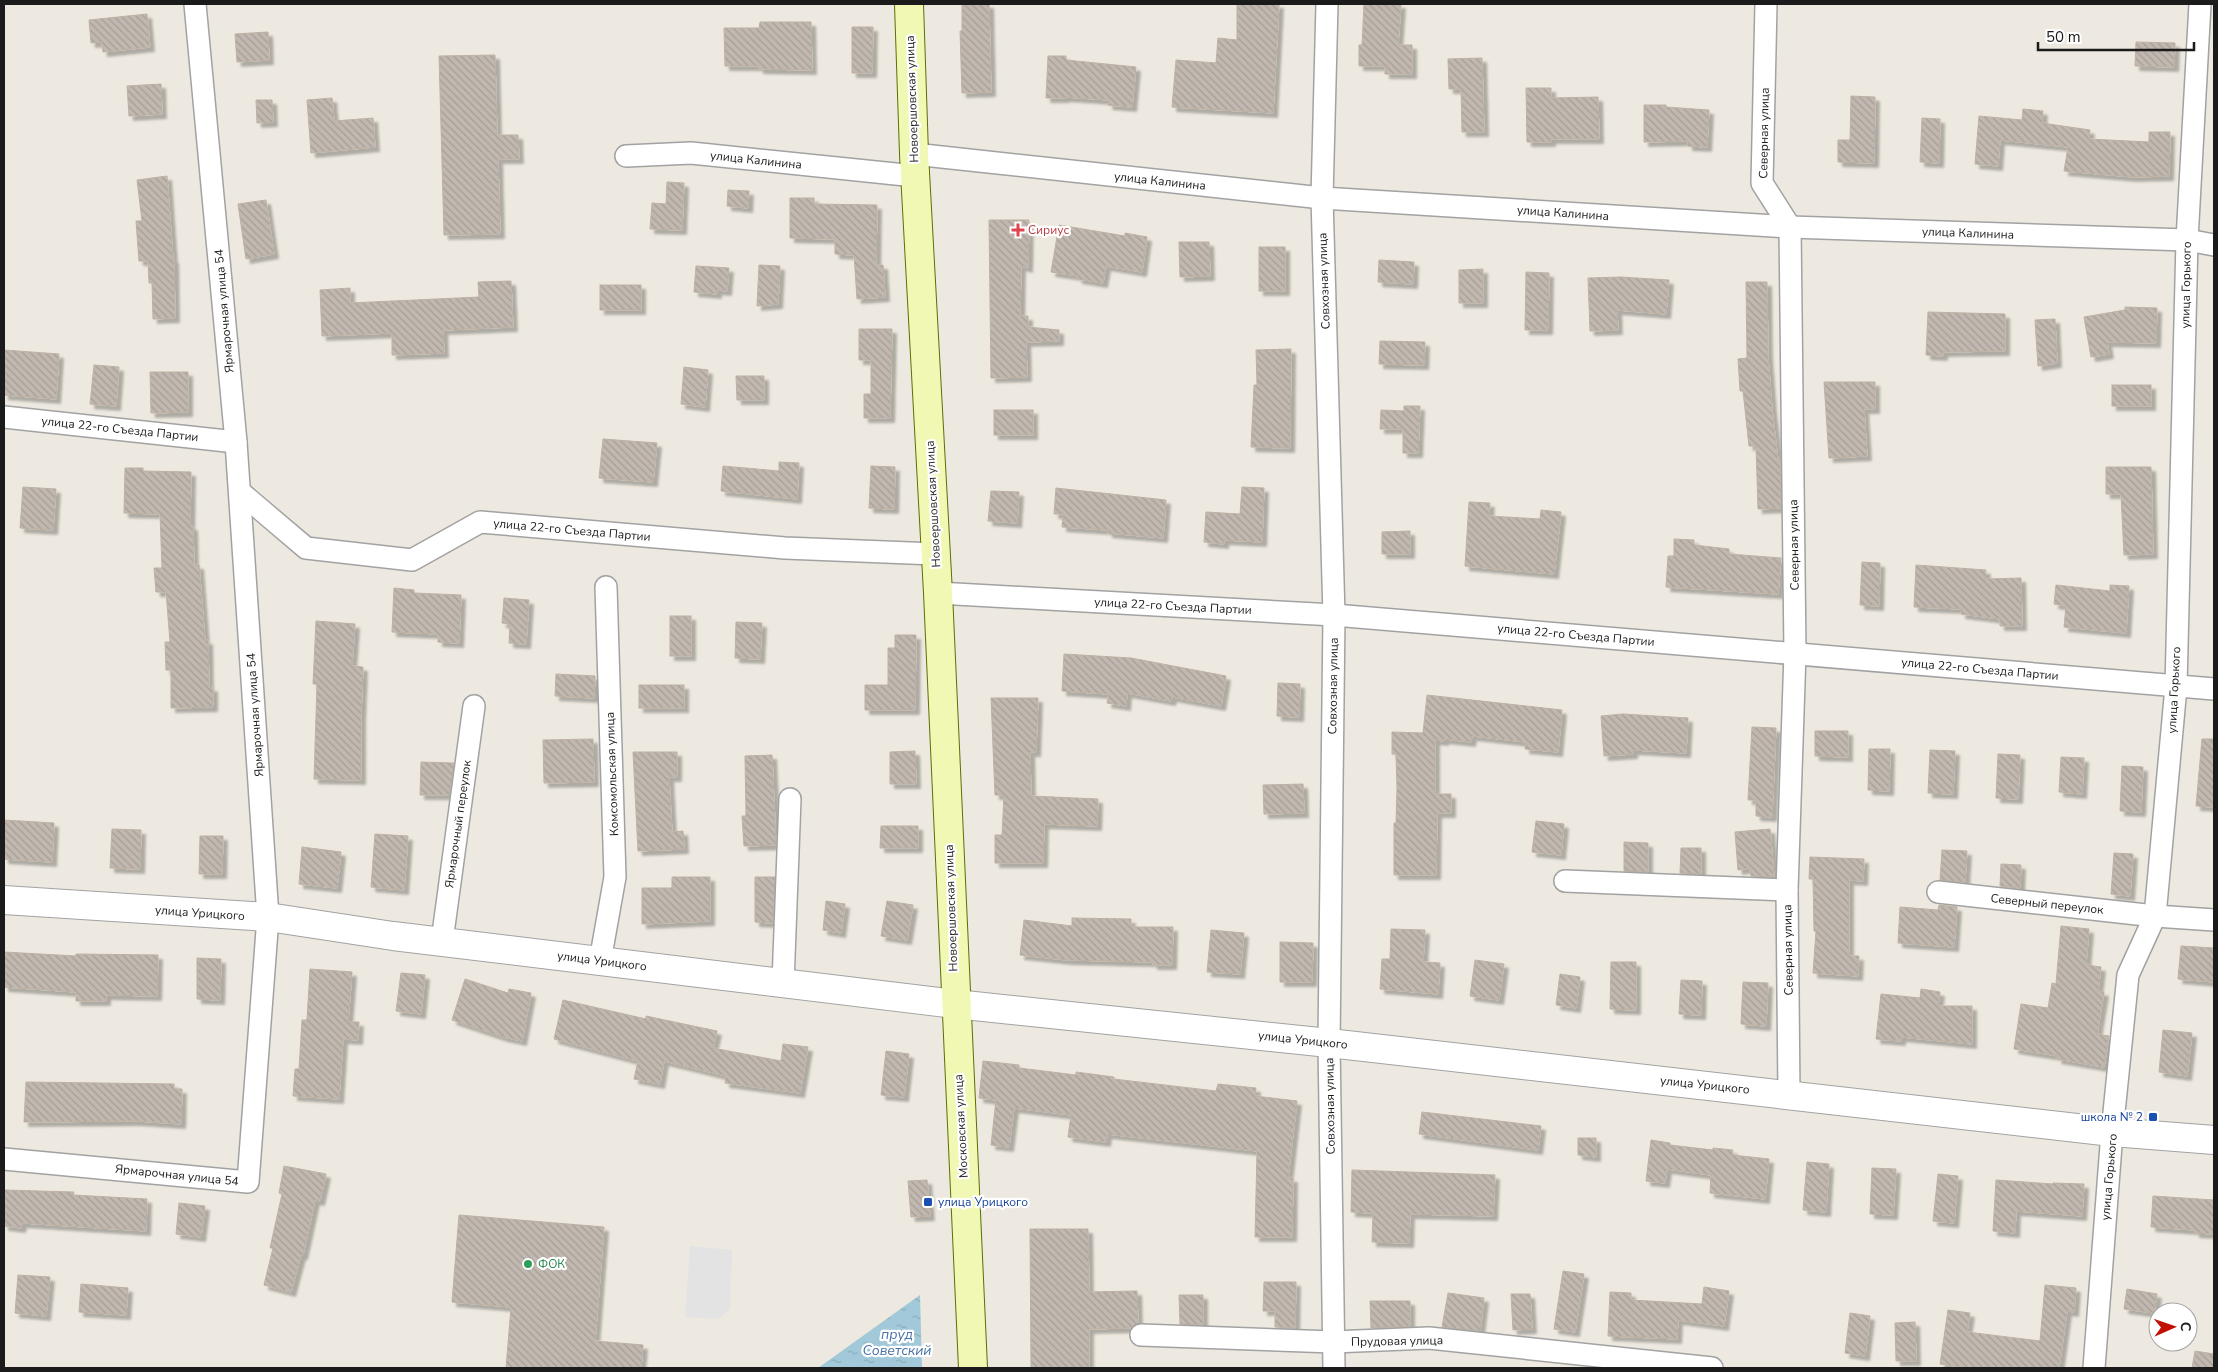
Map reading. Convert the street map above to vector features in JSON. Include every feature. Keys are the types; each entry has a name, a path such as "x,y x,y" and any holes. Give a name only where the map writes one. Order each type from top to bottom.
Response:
{"main road":[{"name":"Новоершовская улица","path":"909,4 915,165 938,592 955,1004"},
{"name":"Московская улица","path":"955,1004 973,1368"}],"street":[{"name":"Ярмарочная улица 54","path":"4,1159 248,1182 268,917 240,492 195,4"},
{"name":"Совхозная улица","path":"1327,4 1322,198 1334,615 1329,1043 1334,1368"},
{"name":"Северная улица","path":"1766,4 1762,183 1790,228 1795,653 1787,890 1789,1094"},
{"name":"улица Горького","path":"2094,1368 2112,1132 2128,975 2155,916 2176,686 2187,240 2200,4"},
{"name":"улица Калинина","path":"626,156 691,153 915,165 1322,198 1790,228 2187,240 2214,245"},
{"name":"улица 22-го Съезда Партии","path":"4,417 236,442"},
{"name":"улица 22-го Съезда Партии","path":"240,492 306,548 412,560 480,522 784,548 936,554"},
{"name":"Комсомольская улица","path":"600,960 615,877 606,587"},
{"name":"улица 22-го Съезда Партии","path":"938,592 1334,615 2214,689"},
{"name":"Ярмарочный переулок","path":"442,942 474,706"},
{"path":"783,983 790,800"},
{"path":"1565,881 1787,890"},
{"name":"Северный переулок","path":"1938,892 2155,916"},
{"name":"улица Урицкого","path":"4,900 268,917 442,942 955,1004 1329,1043 2112,1132 2214,1140"},
{"path":"2155,916 2214,920"},
{"name":"Прудовая улица","path":"1140,1335 1333,1342 1429,1338 1712,1368"}],"shaded area":[{"path":"690,1246 732,1250 730,1309 718,1319 685,1317"}],"water":[{"name":"пруд Советский","path":"920,1295 922,1368 818,1368"}],"building":[{"path":"962,4 989,4 991,92 962,93 960,31 962,31"},
{"path":"1237,4 1279,4 1273,113 1172,107 1176,60 1216,63 1218,38 1237,40"},
{"path":"1364,4 1401,4 1398,45 1412,45 1412,74 1385,74 1385,66 1359,66 1359,45 1362,45"},
{"path":"147,14 150,47 103,52 102,42 91,43 89,20"},
{"path":"760,22 811,22 812,70 759,69 759,66 725,66 724,28 759,28"},
{"path":"852,27 873,27 872,73 852,73"},
{"path":"268,32 269,60 237,62 235,34"},
{"path":"2136,42 2175,43 2174,67 2135,66"},
{"path":"495,55 497,135 518,135 519,159 498,159 500,234 444,235 439,56"},
{"path":"1048,56 1066,56 1066,60 1136,67 1132,107 1108,105 1109,100 1065,97 1046,98"},
{"path":"1482,58 1484,132 1462,132 1461,89 1449,89 1448,59"},
{"path":"161,84 162,114 129,116 127,86"},
{"path":"1526,88 1551,88 1551,98 1598,97 1599,139 1551,139 1551,142 1527,142"},
{"path":"1851,96 1875,97 1874,163 1838,162 1838,140 1850,140"},
{"path":"332,98 334,121 373,118 375,147 311,153 307,100"},
{"path":"256,100 272,100 273,122 257,123"},
{"path":"1644,105 1666,105 1666,107 1709,110 1707,147 1688,146 1688,141 1644,142"},
{"path":"2023,109 2043,111 2042,123 2090,130 2089,139 2149,142 2149,132 2170,132 2169,176 2133,177 2064,171 2068,147 2000,140 1998,166 1975,164 1979,116 2022,120"},
{"path":"1922,118 1940,119 1939,163 1920,162"},
{"path":"167,176 174,259 175,318 153,319 152,283 149,283 148,261 139,261 136,221 142,221 137,180"},
{"path":"667,182 684,183 682,230 650,229 652,203 666,204"},
{"path":"728,190 749,191 748,208 727,206"},
{"path":"790,198 814,198 814,204 877,205 876,265 883,265 885,297 857,299 854,255 835,254 835,239 790,238"},
{"path":"266,200 274,254 246,259 238,204"},
{"path":"989,220 1029,220 1028,268 1021,266 1020,316 1028,316 1028,327 1059,330 1059,341 1026,342 1027,377 991,378"},
{"path":"1059,225 1125,236 1125,233 1147,237 1142,272 1106,266 1103,283 1078,279 1078,276 1051,272"},
{"path":"1179,242 1209,242 1210,276 1180,277"},
{"path":"1259,247 1285,247 1285,291 1259,291"},
{"path":"1379,260 1414,262 1413,284 1378,282"},
{"path":"759,265 780,266 778,304 757,306"},
{"path":"696,266 729,268 727,291 717,290 717,294 694,292"},
{"path":"1483,269 1483,303 1459,303 1459,270"},
{"path":"1526,272 1549,273 1548,330 1525,330"},
{"path":"1621,277 1669,280 1666,314 1617,310 1618,330 1590,331 1588,278"},
{"path":"511,281 513,327 443,330 444,353 392,355 392,333 322,336 320,290 350,288 350,303 479,297 478,282"},
{"path":"1746,282 1767,282 1768,356 1772,409 1778,460 1780,460 1781,508 1758,509 1756,446 1749,446 1743,391 1740,391 1738,359 1747,358"},
{"path":"600,285 641,285 641,310 600,310"},
{"path":"2125,307 2157,308 2156,343 2107,342 2109,354 2091,357 2084,317 2125,310"},
{"path":"1928,312 2005,314 2005,351 1943,352 1943,356 1926,355"},
{"path":"2055,319 2057,363 2038,366 2035,320"},
{"path":"859,329 892,329 890,418 864,418 864,394 871,394 871,360 859,360"},
{"path":"1380,341 1425,342 1424,365 1379,364"},
{"path":"1291,349 1290,448 1251,447 1254,385 1257,385 1256,350"},
{"path":"4,350 59,354 56,399 4,395"},
{"path":"94,365 119,367 116,406 90,404"},
{"path":"684,367 708,370 705,407 681,404"},
{"path":"150,372 188,372 188,412 151,413"},
{"path":"736,376 764,376 764,400 737,400"},
{"path":"1824,382 1875,382 1875,409 1864,409 1867,456 1829,458"},
{"path":"2112,385 2151,385 2151,406 2112,406"},
{"path":"1404,406 1420,406 1418,453 1403,453 1403,429 1380,429 1381,410 1404,411"},
{"path":"994,410 1033,410 1033,435 994,435"},
{"path":"603,439 657,443 653,482 599,478"},
{"path":"779,462 799,463 797,499 721,491 723,466 779,471"},
{"path":"871,466 895,467 894,509 869,508"},
{"path":"2106,467 2151,467 2153,554 2124,555 2121,494 2106,494"},
{"path":"125,468 143,468 143,471 191,472 190,526 193,526 194,565 199,565 205,641 208,640 209,688 213,687 213,707 171,708 171,670 166,670 165,642 170,642 166,592 156,592 154,568 162,568 160,514 124,513"},
{"path":"23,487 56,489 53,530 20,528"},
{"path":"1242,487 1264,488 1262,542 1224,540 1224,544 1204,542 1206,512 1240,514"},
{"path":"1056,488 1166,500 1163,538 1108,533 1108,530 1062,527 1063,514 1054,514"},
{"path":"991,491 1019,492 1017,523 988,521"},
{"path":"1469,502 1490,503 1489,516 1540,519 1541,510 1561,512 1554,574 1465,566"},
{"path":"1410,531 1410,554 1382,554 1382,532"},
{"path":"1674,539 1694,540 1694,545 1729,549 1729,554 1781,558 1778,594 1666,587 1668,556 1674,556"},
{"path":"1862,562 1880,563 1879,606 1860,605"},
{"path":"1916,565 1986,570 1985,579 2021,578 2022,626 2000,626 2000,619 1961,614 1962,609 1914,607"},
{"path":"2056,585 2110,591 2110,585 2129,586 2126,633 2064,627 2066,606 2054,604"},
{"path":"394,588 414,590 414,593 461,595 459,643 438,642 438,634 392,632"},
{"path":"504,598 529,600 526,644 509,643 510,624 502,623"},
{"path":"670,616 691,616 691,656 670,656"},
{"path":"316,621 355,624 352,666 363,667 361,780 314,779 317,684 313,684"},
{"path":"736,622 762,623 760,659 735,658"},
{"path":"895,635 916,635 915,710 865,710 865,685 888,685 888,648 895,648"},
{"path":"1064,654 1131,658 1226,676 1221,706 1172,697 1171,701 1127,693 1126,706 1107,703 1109,694 1062,691"},
{"path":"556,674 595,676 594,698 555,696"},
{"path":"1278,683 1300,684 1299,717 1277,716"},
{"path":"639,685 684,685 684,708 639,708"},
{"path":"1427,695 1562,710 1558,752 1525,749 1526,742 1472,736 1471,742 1435,740 1435,794 1451,794 1451,813 1437,813 1436,875 1394,875 1394,823 1396,823 1397,788 1396,754 1392,754 1392,732 1423,733"},
{"path":"991,698 1038,698 1036,752 1030,752 1031,796 1098,799 1097,826 1044,824 1043,863 995,863 995,835 1002,835 1004,795 995,795"},
{"path":"1623,714 1688,718 1686,753 1633,750 1633,754 1604,756 1601,716"},
{"path":"1752,727 1776,728 1772,817 1756,816 1756,800 1748,800"},
{"path":"1815,731 1848,731 1848,757 1815,756"},
{"path":"593,739 594,782 544,783 543,740"},
{"path":"2202,739 2214,739 2214,807 2196,806"},
{"path":"1869,749 1890,749 1889,791 1868,790"},
{"path":"1930,750 1955,751 1953,794 1928,793"},
{"path":"915,751 916,784 890,784 890,752"},
{"path":"633,752 677,752 677,777 669,777 672,832 683,831 684,849 638,851"},
{"path":"1998,754 2020,755 2018,799 1996,798"},
{"path":"772,755 776,845 744,846 742,816 746,816 745,756"},
{"path":"2061,757 2084,758 2082,794 2059,792"},
{"path":"421,762 454,763 449,795 420,795"},
{"path":"2122,766 2143,767 2141,812 2120,811"},
{"path":"1303,784 1304,813 1264,814 1263,785"},
{"path":"4,820 54,823 52,862 4,859"},
{"path":"1536,821 1564,824 1561,855 1532,852"},
{"path":"881,826 918,826 918,848 880,848"},
{"path":"112,829 141,830 140,869 110,868"},
{"path":"1770,829 1774,877 1751,876 1750,868 1738,870 1735,832"},
{"path":"375,834 408,836 404,890 371,887"},
{"path":"200,836 223,836 222,874 199,874"},
{"path":"1624,842 1648,843 1648,872 1624,871"},
{"path":"302,847 341,852 337,888 299,884"},
{"path":"1681,848 1701,848 1701,874 1680,873"},
{"path":"1942,850 1967,851 1965,882 1940,880"},
{"path":"2114,853 2133,854 2130,896 2111,894"},
{"path":"1810,857 1864,859 1863,881 1849,880 1849,956 1859,956 1858,976 1813,973 1816,931 1814,931 1813,879 1809,879"},
{"path":"2001,864 2021,865 2020,888 2000,886"},
{"path":"672,877 710,877 710,921 642,924 642,888 672,888"},
{"path":"755,877 775,877 773,923 755,922"},
{"path":"826,901 845,904 841,933 823,930"},
{"path":"887,901 913,905 907,940 881,936"},
{"path":"1939,905 1957,907 1954,947 1898,943 1900,907 1938,910"},
{"path":"1072,918 1131,919 1131,927 1173,927 1172,965 1153,965 1153,962 1067,960 1020,955 1024,920 1072,926"},
{"path":"2061,926 2089,929 2086,965 2101,967 2098,991 2104,992 2097,1034 2109,1036 2104,1067 2057,1059 2058,1056 2014,1049 2021,1004 2048,1008 2052,983 2056,984"},
{"path":"1391,929 1425,930 1423,962 1440,963 1438,994 1380,989 1382,959 1390,959"},
{"path":"1211,930 1244,933 1240,974 1207,972"},
{"path":"1280,942 1313,943 1312,982 1280,982"},
{"path":"2181,946 2214,948 2214,982 2178,979"},
{"path":"4,952 76,956 76,954 158,955 157,996 106,995 106,1001 76,1001 76,992 4,987"},
{"path":"197,958 221,959 220,1000 197,999"},
{"path":"1475,960 1504,964 1499,1000 1470,996"},
{"path":"1611,962 1636,962 1636,1010 1610,1009"},
{"path":"310,969 352,972 348,1022 359,1022 358,1040 343,1039 339,1099 293,1096 295,1069 299,1069 302,1020 307,1020"},
{"path":"401,973 425,975 421,1014 396,1011"},
{"path":"1560,974 1580,977 1576,1008 1556,1005"},
{"path":"465,979 508,993 509,989 531,993 522,1041 503,1037 452,1020"},
{"path":"1681,980 1702,981 1701,1015 1679,1014"},
{"path":"1743,982 1768,983 1766,1026 1741,1024"},
{"path":"1921,989 1940,992 1938,1006 1972,1006 1972,1044 1901,1037 1901,1041 1876,1039 1881,994 1920,998"},
{"path":"563,1000 646,1019 646,1016 717,1031 713,1048 781,1061 783,1044 808,1047 800,1093 725,1083 726,1076 664,1061 660,1084 634,1079 638,1061 554,1039"},
{"path":"2163,1030 2192,1033 2187,1076 2159,1072"},
{"path":"886,1051 909,1054 904,1097 881,1095"},
{"path":"983,1061 1019,1065 1019,1068 1076,1075 1076,1072 1114,1077 1114,1079 1216,1091 1218,1084 1256,1088 1255,1096 1297,1101 1288,1178 1293,1178 1292,1237 1255,1237 1257,1151 1107,1134 1106,1142 1068,1137 1071,1115 1014,1108 1009,1147 991,1145 996,1100 979,1098"},
{"path":"26,1082 174,1084 174,1089 182,1089 181,1124 137,1121 24,1122"},
{"path":"1422,1112 1541,1126 1538,1150 1419,1134"},
{"path":"1578,1138 1596,1138 1596,1157 1578,1155"},
{"path":"1651,1140 1670,1143 1670,1145 1713,1150 1713,1148 1733,1150 1732,1155 1769,1159 1765,1199 1710,1193 1711,1175 1667,1169 1665,1183 1646,1181"},
{"path":"1807,1162 1829,1164 1826,1212 1803,1210"},
{"path":"284,1166 326,1174 320,1201 315,1200 303,1255 301,1255 291,1292 264,1285 273,1248 270,1248 282,1194 279,1193"},
{"path":"1872,1168 1896,1169 1893,1215 1870,1214"},
{"path":"1352,1170 1495,1175 1493,1216 1410,1214 1409,1243 1372,1242 1373,1213 1351,1212"},
{"path":"1938,1174 1958,1176 1954,1223 1933,1221"},
{"path":"927,1180 930,1216 911,1217 908,1181"},
{"path":"1996,1180 2084,1184 2082,1216 2016,1211 2015,1233 1993,1231"},
{"path":"4,1190 74,1192 73,1195 147,1199 146,1231 22,1223 21,1228 4,1226"},
{"path":"2153,1196 2214,1200 2214,1234 2195,1233 2195,1230 2151,1227"},
{"path":"179,1203 205,1206 201,1237 176,1234"},
{"name":"ФОК","path":"459,1215 604,1227 595,1341 643,1345 641,1368 506,1368 511,1307 452,1302"},
{"path":"1030,1229 1088,1229 1089,1292 1137,1291 1138,1323 1130,1328 1089,1329 1089,1368 1031,1368"},
{"path":"1563,1271 1584,1274 1575,1332 1554,1329"},
{"path":"18,1275 50,1277 46,1316 15,1313"},
{"path":"1264,1282 1296,1282 1295,1328 1275,1327 1275,1311 1263,1311"},
{"path":"81,1284 128,1288 126,1315 79,1312"},
{"path":"2045,1285 2076,1288 2074,1312 2067,1311 2059,1368 1969,1368 1940,1364 1948,1310 1970,1313 1967,1332 2040,1341"},
{"path":"1704,1287 1729,1291 1724,1326 1678,1320 1677,1339 1608,1336 1610,1292 1631,1293 1631,1300 1702,1304"},
{"path":"2127,1289 2157,1294 2156,1302 2148,1302 2148,1312 2124,1309"},
{"path":"1448,1293 1484,1298 1480,1331 1442,1327"},
{"path":"1511,1294 1530,1294 1532,1329 1513,1330"},
{"path":"1179,1295 1203,1295 1203,1325 1180,1324"},
{"path":"1370,1301 1410,1301 1410,1326 1371,1328"},
{"path":"1850,1313 1870,1316 1865,1356 1845,1353"},
{"path":"1915,1322 1916,1361 1896,1361 1895,1323"},
{"path":"2195,1352 2214,1354 2214,1368 2192,1368"}],"place":[{"name":"Сириус","path":"1018,230"},
{"name":"школа № 2","path":"2153,1117"},
{"name":"улица Урицкого","path":"928,1202"},
{"name":"ФОК","path":"528,1264"}]}
